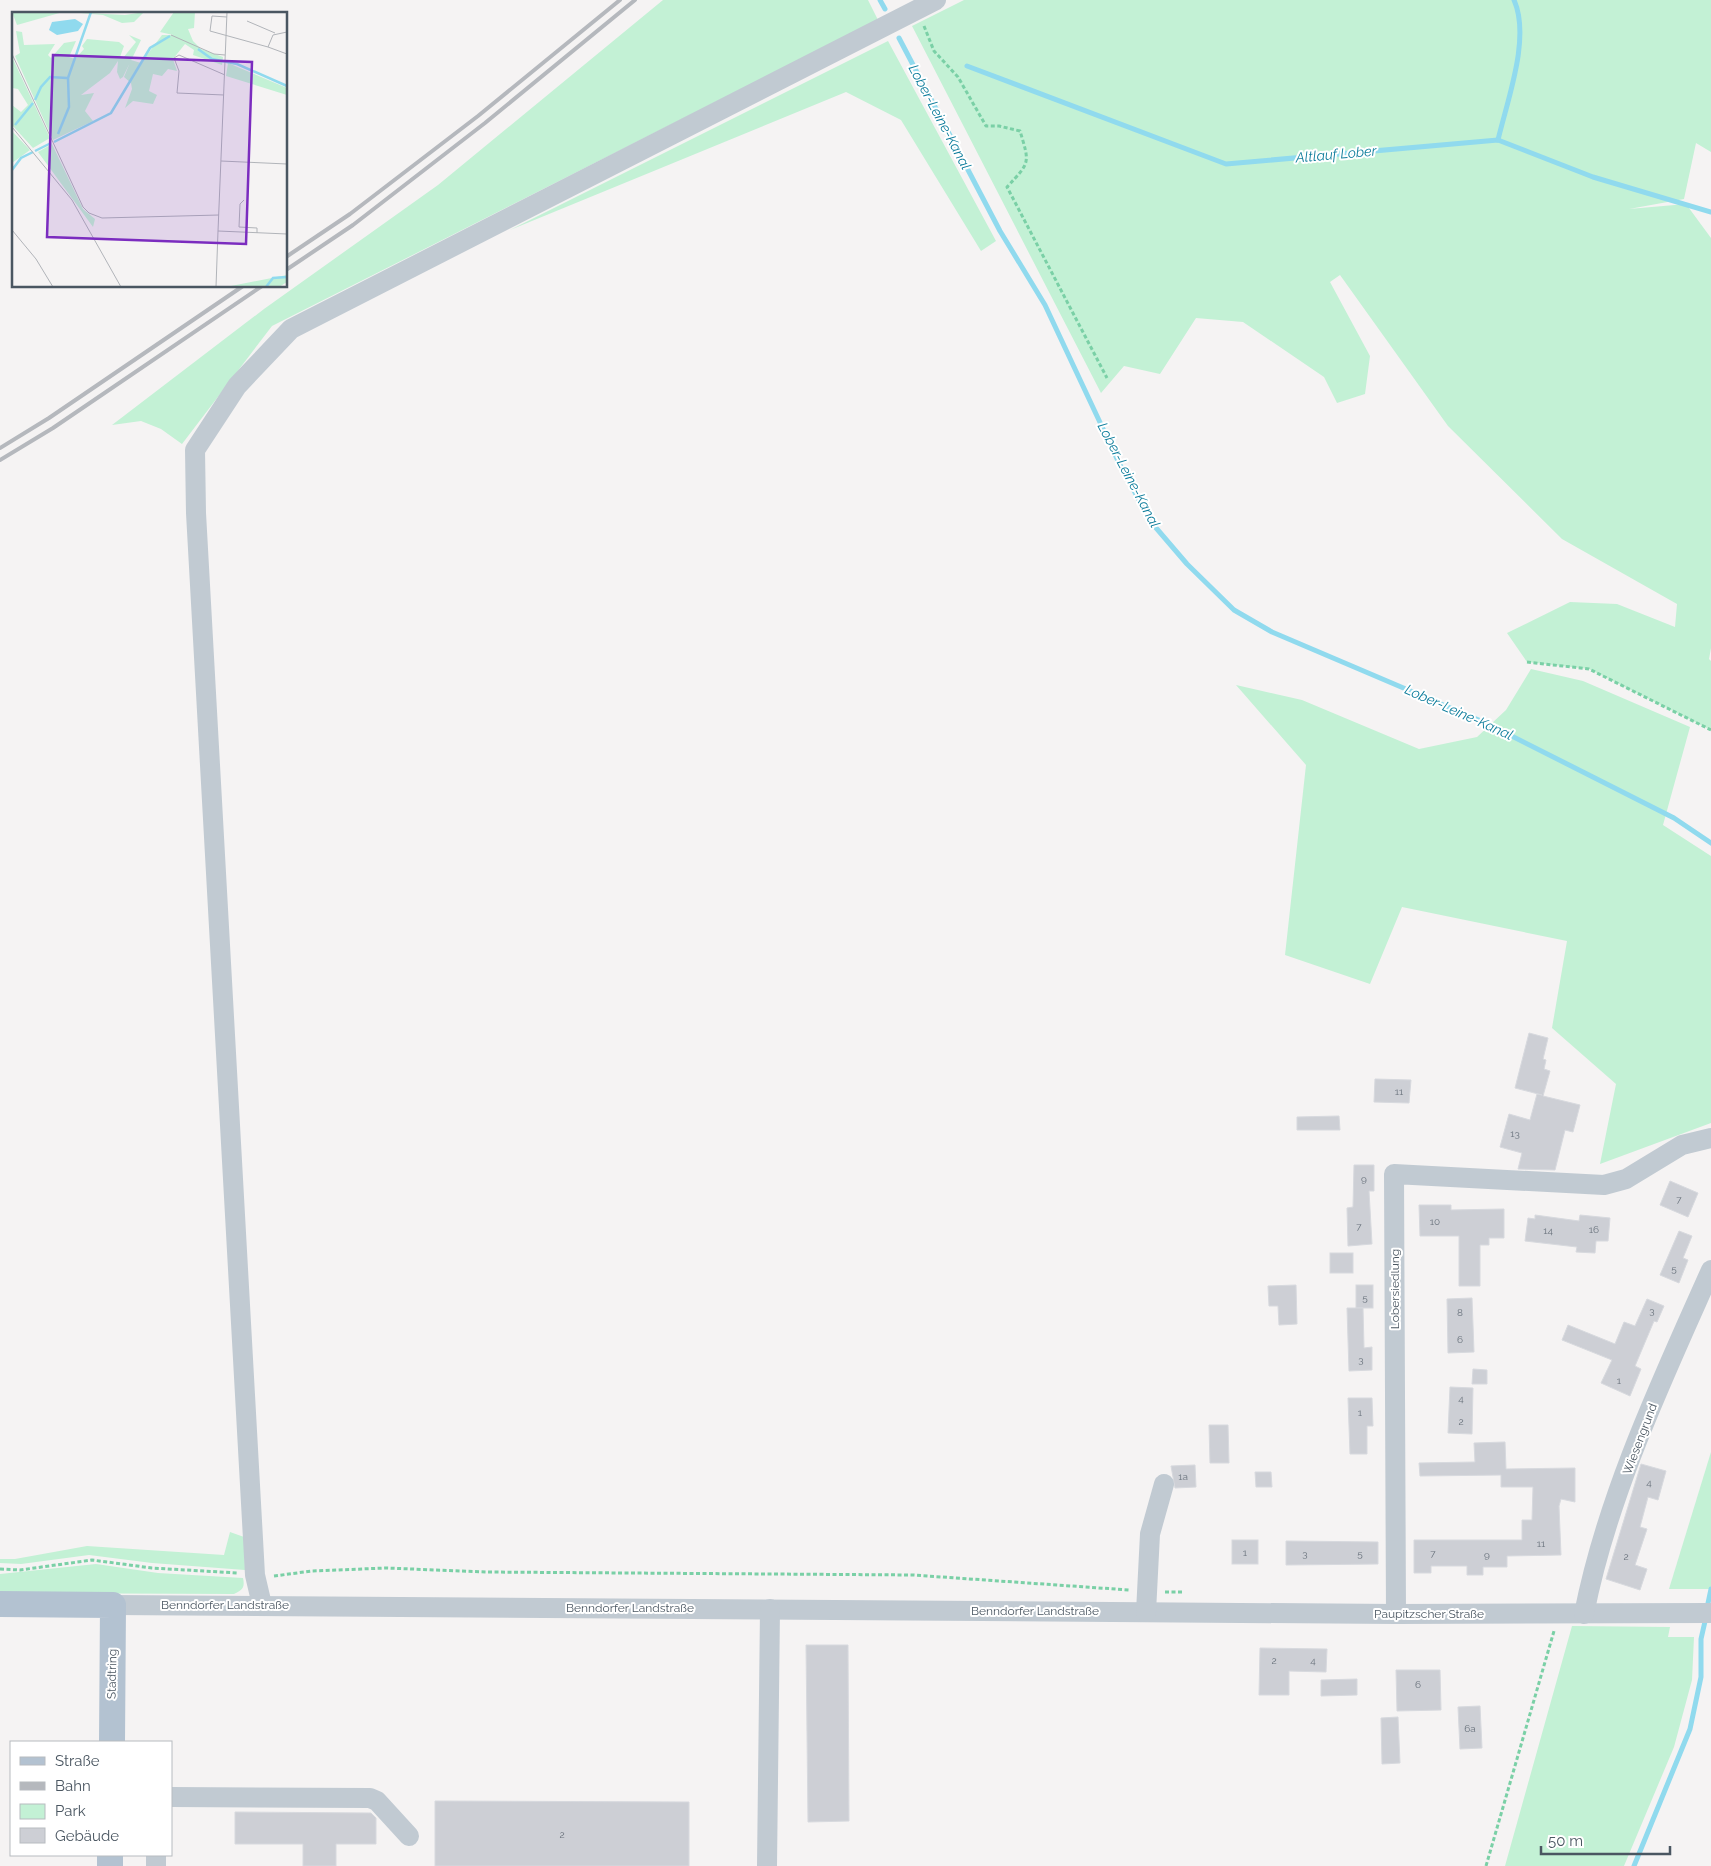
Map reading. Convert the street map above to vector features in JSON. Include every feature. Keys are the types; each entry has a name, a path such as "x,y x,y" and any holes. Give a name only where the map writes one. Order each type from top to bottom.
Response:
{"main road":[{"path":"0,1604 113,1605"},
{"name":"Stadtring","path":"112,1741 113,1605"}],"street":[{"path":"262,1605 255,1574 196,513 195,450 236,386 291,329 936,0"},
{"name":"Lobersiedlung","path":"1396,1614 1394,1174 1604,1186 1626,1179 1682,1145 1711,1138"},
{"name":"Wiesengrund","path":"1584,1614 1592,1571 1619,1492 1653,1405 1711,1270"},
{"path":"1146,1612 1150,1534 1164,1484"},
{"name":"Benndorfer Landstraße","path":"113,1605 1146,1612"},
{"path":"767,1866 770,1609"},
{"name":"Paupitzscher Straße","path":"1146,1612 1396,1614 1711,1613"},
{"path":"172,1797 370,1798 376,1801 409,1836"}],"path":[{"path":"923,21 934,51 958,77 986,126 999,126 1020,131 1027,155 1026,166 1007,187 1107,378"},
{"path":"1526,662 1589,669 1711,730"},
{"path":"0,1569 20,1570 92,1560 152,1568 278,1577 312,1571 386,1568 486,1572 913,1575 1148,1591"},
{"path":"1486,1866 1559,1614"}],"green space":[{"path":"663,0 868,0 878,20 272,326 182,444 161,429 141,421 112,425 264,309 438,185"},
{"path":"964,0 1711,0 1711,152 1696,143 1684,199 1629,209 1686,204 1711,238 1711,648 1709,659 1711,661 1711,730 1589,669 1527,662 1507,633 1570,602 1617,604 1675,627 1677,604 1562,539 1448,426 1340,275 1330,282 1370,356 1365,394 1337,403 1324,377 1243,322 1196,318 1160,374 1124,366 1101,393 912,26"},
{"path":"888,41 996,241 981,251 901,120 846,92 510,230"},
{"path":"1531,669 1583,681 1690,727 1663,825 1711,856 1711,1123 1600,1164 1616,1084 1552,1028 1567,941 1402,907 1370,984 1285,955 1306,765 1236,685 1302,700 1419,749 1477,737 1506,710"},
{"path":"1711,1452 1711,1589 1669,1589"},
{"path":"230,1532 244,1537 245,1570 152,1563 89,1555 21,1564 0,1563 0,1559 15,1559 87,1546 224,1555"},
{"path":"96,1564 158,1573 243,1578 244,1584 241,1590 234,1594 0,1593 0,1574"},
{"path":"1572,1626 1670,1627 1668,1637 1694,1637 1692,1680 1674,1747 1624,1866 1505,1866"}],"building":[{"path":"1529,1033 1548,1038 1543,1059 1546,1060 1544,1069 1550,1071 1543,1096 1580,1105 1573,1132 1565,1130 1555,1170 1518,1169 1522,1153 1500,1147 1509,1114 1530,1120 1537,1094 1542,1095 1515,1088"},
{"path":"1375,1079 1411,1080 1409,1103 1374,1102"},
{"path":"1339,1116 1340,1130 1297,1130 1297,1117"},
{"path":"1354,1165 1374,1165 1374,1191 1369,1191 1372,1244 1348,1246 1347,1208 1353,1207"},
{"path":"1670,1181 1698,1193 1688,1217 1660,1205"},
{"path":"1419,1205 1451,1205 1451,1210 1504,1209 1504,1238 1489,1238 1489,1245 1480,1245 1480,1286 1459,1286 1459,1236 1420,1236"},
{"path":"1535,1215 1579,1221 1580,1215 1610,1218 1608,1241 1596,1241 1595,1253 1576,1252 1577,1247 1525,1241 1528,1218 1535,1219"},
{"path":"1679,1231 1692,1236 1683,1258 1688,1260 1679,1283 1660,1275"},
{"path":"1330,1253 1353,1253 1353,1273 1330,1273"},
{"path":"1296,1285 1297,1324 1279,1325 1278,1306 1269,1306 1268,1286"},
{"path":"1356,1285 1373,1285 1373,1308 1356,1308"},
{"path":"1472,1298 1474,1352 1448,1353 1447,1299"},
{"path":"1647,1299 1664,1306 1657,1322 1654,1321 1635,1366 1641,1369 1630,1396 1601,1383 1612,1360 1562,1340 1568,1325 1615,1344 1624,1322 1635,1326"},
{"path":"1347,1308 1363,1308 1364,1348 1372,1347 1372,1370 1349,1371"},
{"path":"1473,1369 1487,1370 1487,1384 1472,1384"},
{"path":"1450,1387 1473,1388 1472,1434 1448,1433"},
{"path":"1348,1398 1372,1398 1373,1426 1367,1426 1367,1454 1350,1454"},
{"path":"1209,1425 1228,1425 1229,1463 1210,1463"},
{"path":"1505,1442 1506,1469 1575,1468 1575,1502 1561,1499 1559,1506 1561,1555 1507,1556 1507,1567 1483,1567 1483,1575 1467,1575 1467,1566 1431,1566 1431,1573 1414,1573 1414,1540 1522,1540 1522,1520 1532,1520 1533,1487 1501,1487 1501,1475 1420,1476 1419,1463 1475,1462 1474,1443"},
{"path":"1641,1464 1666,1471 1658,1500 1648,1497 1640,1527 1647,1529 1635,1565 1647,1569 1640,1590 1606,1579"},
{"path":"1195,1465 1196,1487 1175,1488 1171,1466"},
{"path":"1255,1472 1271,1472 1272,1487 1256,1487"},
{"path":"1232,1540 1258,1540 1258,1564 1232,1564"},
{"path":"1286,1541 1378,1542 1378,1564 1286,1565"},
{"path":"806,1645 848,1645 849,1821 808,1822"},
{"path":"1260,1648 1327,1649 1326,1672 1289,1671 1289,1695 1259,1695"},
{"path":"1396,1670 1440,1670 1441,1710 1397,1711"},
{"path":"1357,1679 1357,1695 1321,1696 1321,1680"},
{"path":"1480,1706 1482,1748 1460,1749 1458,1707"},
{"path":"1398,1717 1400,1763 1382,1764 1381,1718"},
{"path":"435,1801 689,1802 689,1866 435,1866"},
{"path":"235,1812 371,1813 376,1818 376,1844 336,1844 336,1866 303,1866 303,1844 235,1844"}],"waterway":[{"path":"880,0 885,9"},
{"path":"1498,140 1512,89 1519,51 1519,15 1514,0"},
{"name":"Lober-Leine-Kanal","path":"899,38 1000,231 1045,305 1119,463 1151,522 1187,564 1234,610 1272,632 1488,724 1674,818 1711,843"},
{"name":"Altlauf Lober","path":"967,66 1226,164 1498,140 1593,177 1711,212"},
{"name":"Lober-Leine-Kanal","path":"1707,1608 1711,1589"},
{"name":"Lober-Leine-Kanal","path":"1634,1866 1690,1729 1701,1677 1701,1639 1706,1617"}],"railway":[{"path":"288,256 350,214 478,116 620,0"},
{"path":"288,269 353,225 485,123 635,0"},
{"path":"0,448 49,418 240,288"},
{"path":"0,460 53,428 259,288"}]}
